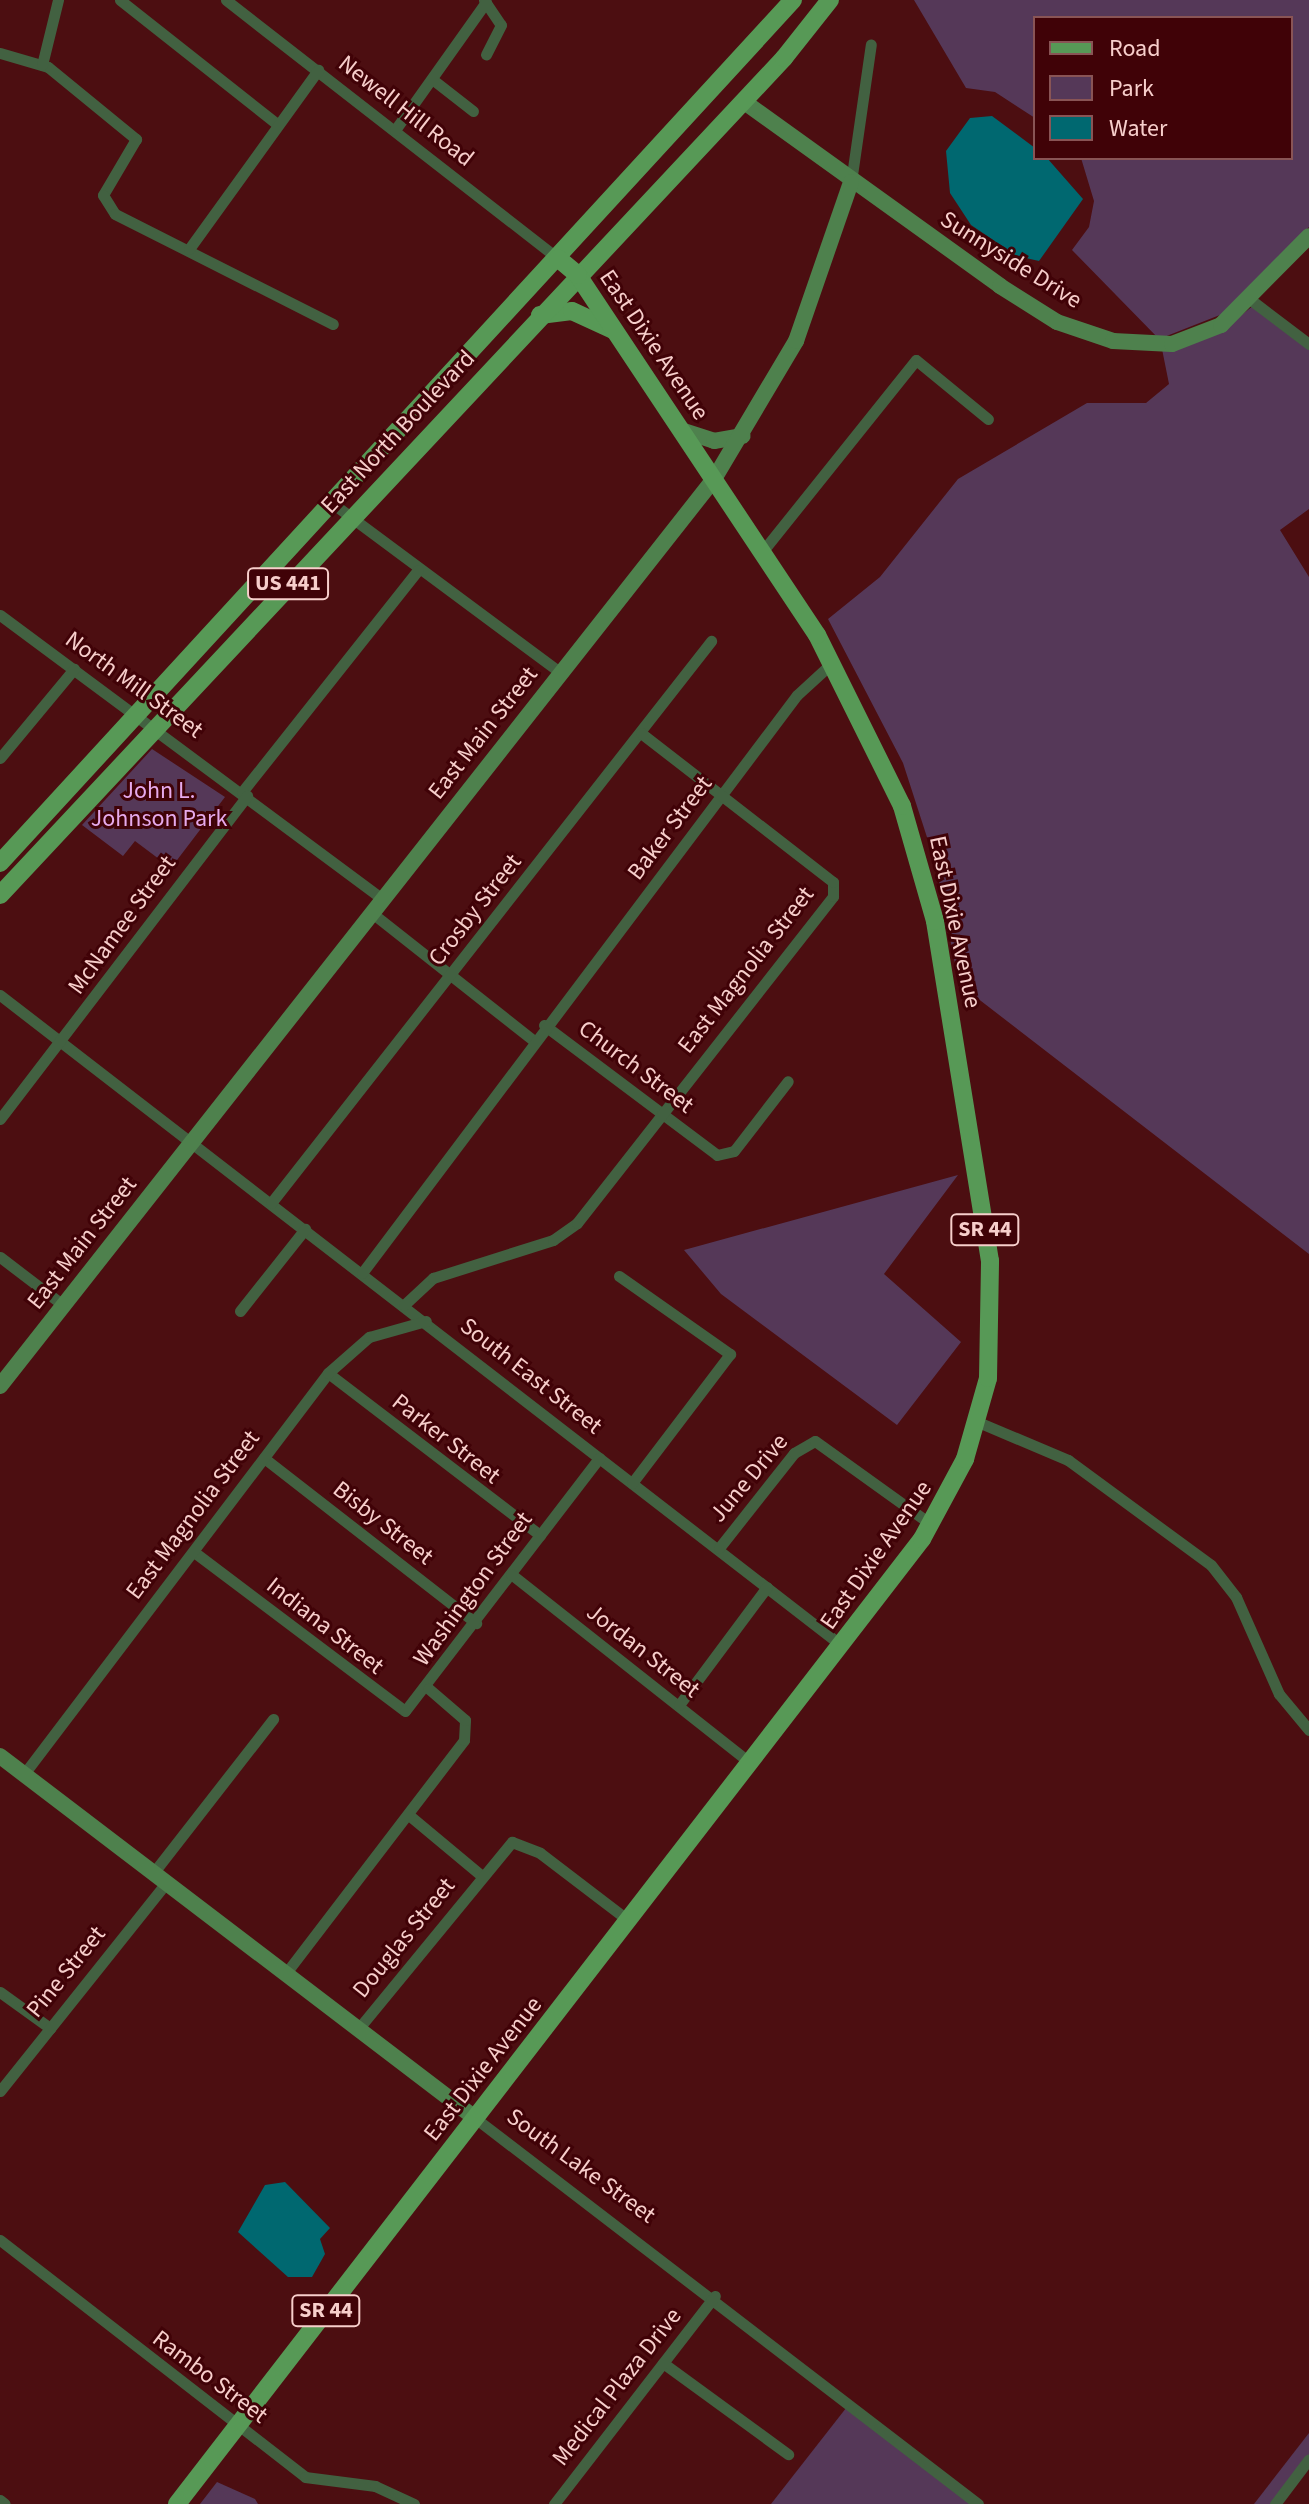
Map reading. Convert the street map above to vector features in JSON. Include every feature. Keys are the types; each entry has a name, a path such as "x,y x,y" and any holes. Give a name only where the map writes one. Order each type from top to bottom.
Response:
{"main road":[{"name":"East North Boulevard","path":"0,863 745,57 793,0"},
{"name":"East North Boulevard","path":"0,895 743,101 830,0"},
{"path":"743,101 745,57"},
{"name":"SR 44","path":"558,258 578,275"},
{"name":"East Dixie Avenue","path":"177,2504 932,1525 978,1422 991,1354 993,1287 940,945 902,806 834,662 578,275"},
{"path":"540,315 572,311 617,332"}],"street":[{"path":"42,65 58,0"},
{"path":"120,0 276,123"},
{"name":"Newell Hill Road","path":"226,0 558,258"},
{"path":"395,130 485,1 501,25 486,54"},
{"name":"East Main Street","path":"0,1386 714,479 743,436 806,319 851,182 871,44"},
{"path":"0,53 42,65 136,139 107,183 105,204 333,324"},
{"path":"189,249 276,123 318,70"},
{"path":"432,79 473,111"},
{"name":"Sunnyside Drive","path":"743,101 851,182 993,281 1086,334 1172,344 1221,325 1251,300 1308,239"},
{"path":"1251,300 1309,344"},
{"path":"762,552 916,360 988,419"},
{"path":"681,430 714,441 743,436"},
{"path":"332,503 418,570 561,673"},
{"name":"McNamee Street","path":"0,1119 62,1042 245,794 418,570"},
{"name":"North Mill Street","path":"0,615 156,726 383,899"},
{"name":"Crosby Street","path":"271,1203 453,975 711,641"},
{"name":"Baker Street","path":"544,1025 797,695 834,662"},
{"path":"0,758 74,669"},
{"path":"641,733 722,795"},
{"name":"East Magnolia Street","path":"404,1305 433,1278 525,1250 577,1223 834,887 722,795"},
{"path":"362,1273 533,1040 372,913"},
{"name":"South East Street","path":"0,995 426,1321 841,1645"},
{"name":"Church Street","path":"533,1040 544,1025 661,1114 728,1156 788,1081"},
{"path":"240,1311 305,1229"},
{"path":"0,1257 63,1305"},
{"path":"619,1276 730,1354 632,1483"},
{"name":"East Magnolia Street","path":"24,1774 328,1373 369,1337 426,1321"},
{"name":"Parker Street","path":"328,1373 540,1535"},
{"path":"978,1422 1068,1460 1211,1565 1236,1597 1279,1694 1309,1730"},
{"name":"June Drive","path":"719,1548 794,1453 815,1441 932,1525"},
{"name":"Bisby Street","path":"264,1458 476,1623"},
{"name":"Washington Street","path":"286,1973 410,1816 467,1731 465,1720 429,1689 599,1458"},
{"name":"Indiana Street","path":"194,1552 392,1707 410,1709 429,1689"},
{"name":"Jordan Street","path":"511,1574 749,1762"},
{"path":"679,1705 767,1587"},
{"name":"Pine Street","path":"0,2091 50,2028 273,1719"},
{"name":"South Lake Street","path":"0,1756 475,2118 715,2296 978,2504"},
{"path":"410,1816 482,1876 520,1842 628,1920"},
{"name":"Douglas Street","path":"359,2028 482,1876"},
{"path":"0,1992 50,2028"},
{"name":"Rambo Street","path":"0,2240 237,2427 313,2481 375,2486 414,2504"},
{"name":"Medical Plaza Drive","path":"554,2504 715,2296"},
{"path":"663,2363 788,2454"},
{"path":"1275,2504 1309,2459"},
{"path":"0,2500 5,2504"}],"green space":[{"path":"914,0 1309,0 1309,227 1230,311 1159,339 1072,250 1089,227 1094,201 1082,160 1293,160 1293,16 1033,16 1033,117 995,92 966,88"},
{"path":"1259,301 1309,342 1309,509 1280,530 1309,577 1309,1254 959,984 935,862 903,763 828,619 880,577 958,479 1087,403 1146,403 1169,384 1162,349 1224,329"},
{"name":"John L. Johnson Park","path":"152,749 225,797 171,868 135,841 123,856 82,825"},
{"path":"958,1175 884,1274 961,1342 897,1425 721,1294 684,1250"},
{"path":"850,2403 978,2504 771,2504"},
{"path":"1309,2433 1309,2461 1276,2504 1254,2504"},
{"path":"217,2482 255,2499 258,2504 200,2504"}],"water":[{"path":"992,116 1033,147 1033,160 1049,160 1083,199 1039,261 1017,256 971,225 950,193 946,151 970,118"},
{"path":"285,2182 330,2228 320,2239 325,2254 312,2277 288,2277 238,2232 265,2185"}]}
